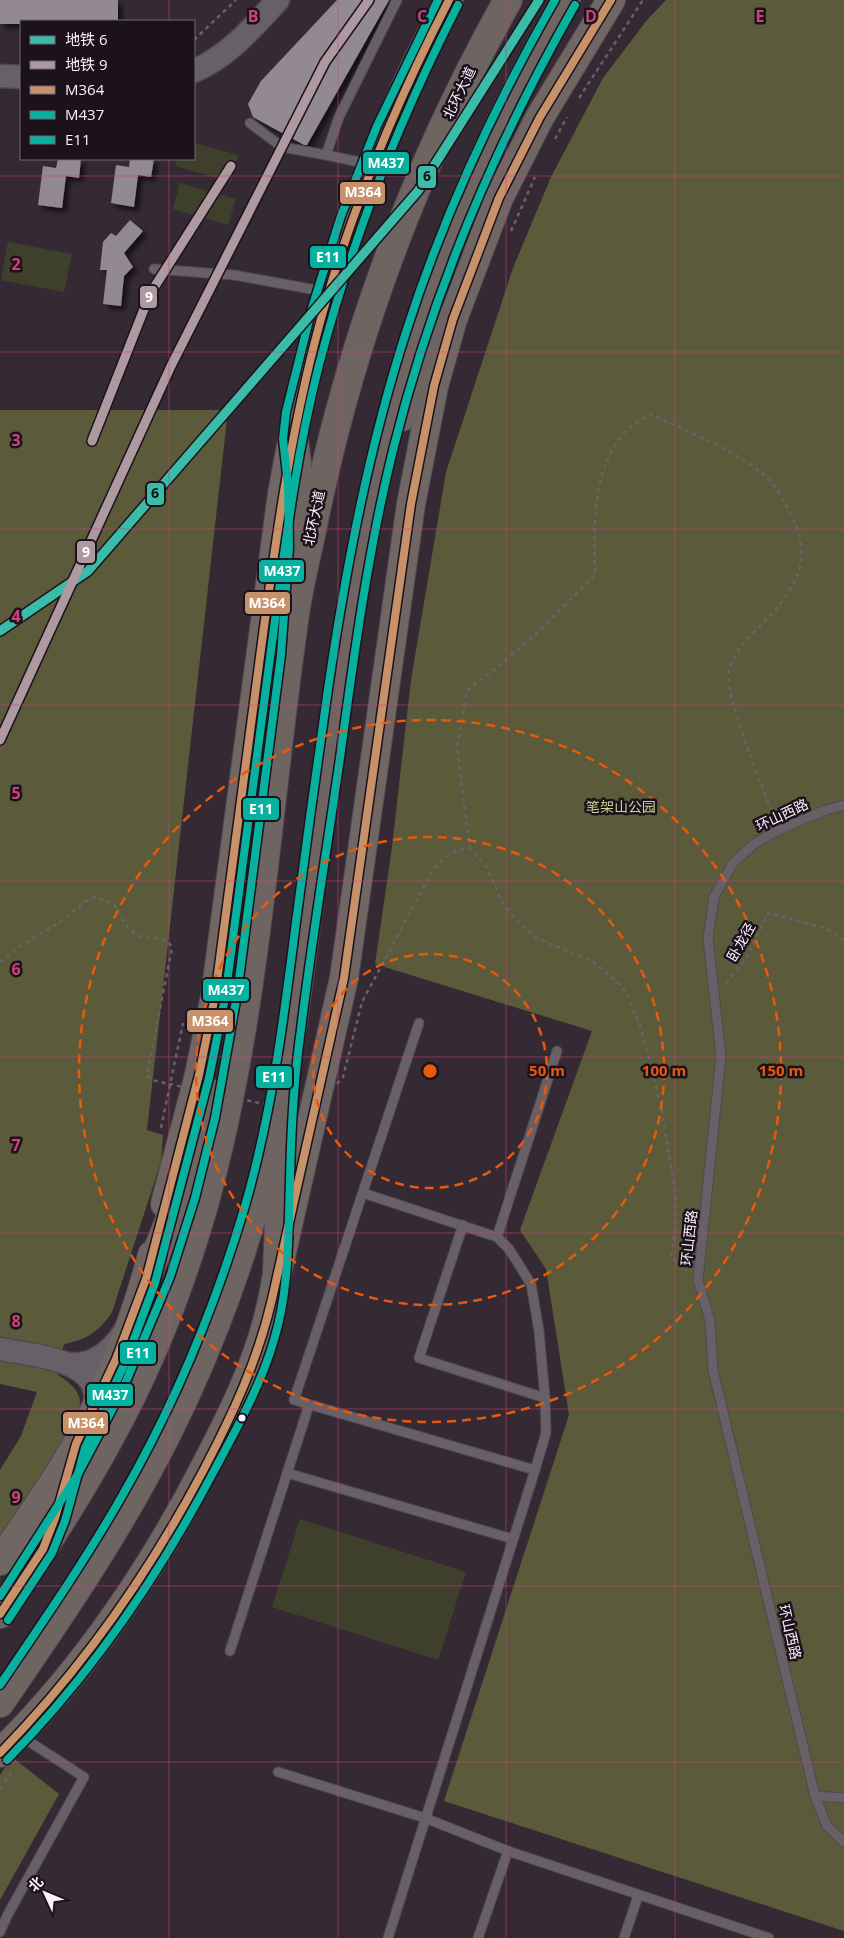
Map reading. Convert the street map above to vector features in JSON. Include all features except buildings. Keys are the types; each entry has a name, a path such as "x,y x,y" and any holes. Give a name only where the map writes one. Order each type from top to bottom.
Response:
{"highway":[{"name":"北环大道","path":"0,1614 43,1549 112,1435 152,1351 172,1301 202,1209 224,1121 247,989 265,865 295,611 331,442 357,349 383,272 426,164 454,101 508,0"},
{"path":"0,1703 91,1567 143,1479 193,1377 232,1278 266,1167 288,1056 351,612 383,448 424,307 454,228 496,129 566,0"},
{"path":"383,448 421,383 453,318"},
{"path":"293,432 299,505 295,611"},
{"path":"146,1279 182,1189 247,989"},
{"path":"277,1274 279,1196 288,1056"}],"main road":[{"path":"0,1561 53,1483 76,1444 95,1406 130,1323 146,1279 199,1075 215,996 264,623 293,432 327,292 372,165 406,89 450,0"},
{"path":"10,1744 91,1647 131,1594 166,1541 226,1427 262,1344 272,1307 277,1274 344,978 411,504 434,386 453,318 499,198 540,117 611,0"},
{"path":"43,1549 55,1518 76,1444"}],"street":[{"path":"195,56 227,33 259,0"},
{"path":"195,71 215,61 238,43 278,0"},
{"path":"0,76 20,76"},
{"path":"0,1349 69,1364 84,1364 100,1357 117,1342 130,1323"},
{"path":"69,1364 81,1370 90,1380 96,1399 95,1406"}],"lane":[{"path":"326,155 339,117 398,0"},
{"path":"250,123 282,147 372,165"},
{"path":"154,269 234,275 327,292"},
{"name":"环山西路","path":"844,806 826,810 778,830 754,844 733,863 714,897 708,938 721,1056 698,1280 710,1321 713,1370 815,1796 828,1826 844,1842"},
{"path":"419,1023 294,1400 535,1470"},
{"path":"497,1238 557,1051"},
{"path":"363,1192 497,1238 509,1249 531,1284 539,1331 546,1398 546,1433 388,1938"},
{"path":"463,1225 419,1358 546,1398"},
{"path":"230,1651 309,1405"},
{"path":"288,1473 513,1539"},
{"path":"0,1764 10,1744 84,1777 0,1932"},
{"path":"278,1772 425,1818 508,1851 638,1896 769,1938"},
{"path":"815,1796 844,1798"},
{"path":"478,1938 508,1851"},
{"path":"624,1938 638,1896"}],"path":[{"path":"195,39 236,0"},
{"path":"577,101 643,0"},
{"path":"553,142 572,109"},
{"path":"510,234 536,175"},
{"path":"698,1280 670,1256 675,1229 675,1194 660,1105 640,1025 623,987 595,963 537,938 518,923 502,902 487,868 470,849 457,747 467,690 530,640 595,575 594,518 604,466 624,433 651,414 734,454 765,476 782,496 800,535 803,559 797,579 780,605 738,650 729,672 730,695 778,830"},
{"path":"0,962 16,947 66,918 81,903 95,897 114,904 123,922 138,935 162,938 170,943 172,948 148,1076 152,1080 169,1084 321,1116 327,1095 344,1077 362,1002 430,875 437,863 453,853 470,849"},
{"name":"卧龙径","path":"715,996 746,959 768,913 825,928 844,940"},
{"path":"161,1128 183,1022"}],"green space":[{"name":"笔架山公园","path":"666,0 844,0 844,1931 444,1801 569,1415 546,1269 520,1230 592,1031 375,964 392,847 411,680 446,472 513,268 551,177 603,78 647,20"},
{"path":"195,143 238,155 231,182 175,166 177,160 195,160"},
{"path":"180,183 236,199 228,225 173,209"},
{"path":"8,242 72,254 64,292 1,280"},
{"path":"0,410 228,410 147,1130 163,1135 161,1162 112,1312 92,1334 64,1344 57,1374 73,1386 78,1394 80,1404 77,1416 58,1451 0,1537 0,1470 21,1436 37,1392 0,1384"},
{"path":"300,1519 466,1572 438,1660 272,1607"},
{"path":"12,1757 59,1794 0,1900 0,1775"}],"metro line":[{"name":"9","path":"0,740 171,366 325,62 369,0"},
{"name":"6","path":"0,631 88,571 418,191 539,0"},
{"name":"9","path":"92,441 150,294 231,166"}],"transit line":[{"name":"E11","path":"0,1596 78,1474 122,1391 170,1277 195,1198 215,1118 237,995 281,655 289,548 288,484 283,439 286,412 312,308 341,216 377,126 438,0"},
{"name":"M364","path":"0,1614 43,1549 55,1518 76,1444 116,1359 146,1279 199,1075 215,996 272,567 294,433 314,345 338,262 365,185 396,110 449,0"},
{"name":"E11","path":"0,1685 63,1592 122,1496 176,1390 221,1281 245,1206 270,1100 282,1029 335,643 360,507 381,417 407,329 454,202 492,120 555,0"},
{"name":"M364","path":"0,1753 59,1688 112,1620 136,1584 182,1510 203,1471 224,1430 252,1366 272,1299 344,978 411,504 434,386 453,319 499,198 540,117 611,0"},
{"name":"M437","path":"8,1620 52,1553 65,1521 85,1448 125,1363 155,1283 209,1078 225,998 286,542 303,436 319,365 346,272 379,181 416,92 458,5"},
{"name":"M437","path":"7,1760 67,1693 122,1622 147,1585 171,1548 232,1438 269,1357 279,1320 286,1280 293,1104 305,995 356,642 384,488 409,392 427,334 469,221 518,112 575,5"}]}
